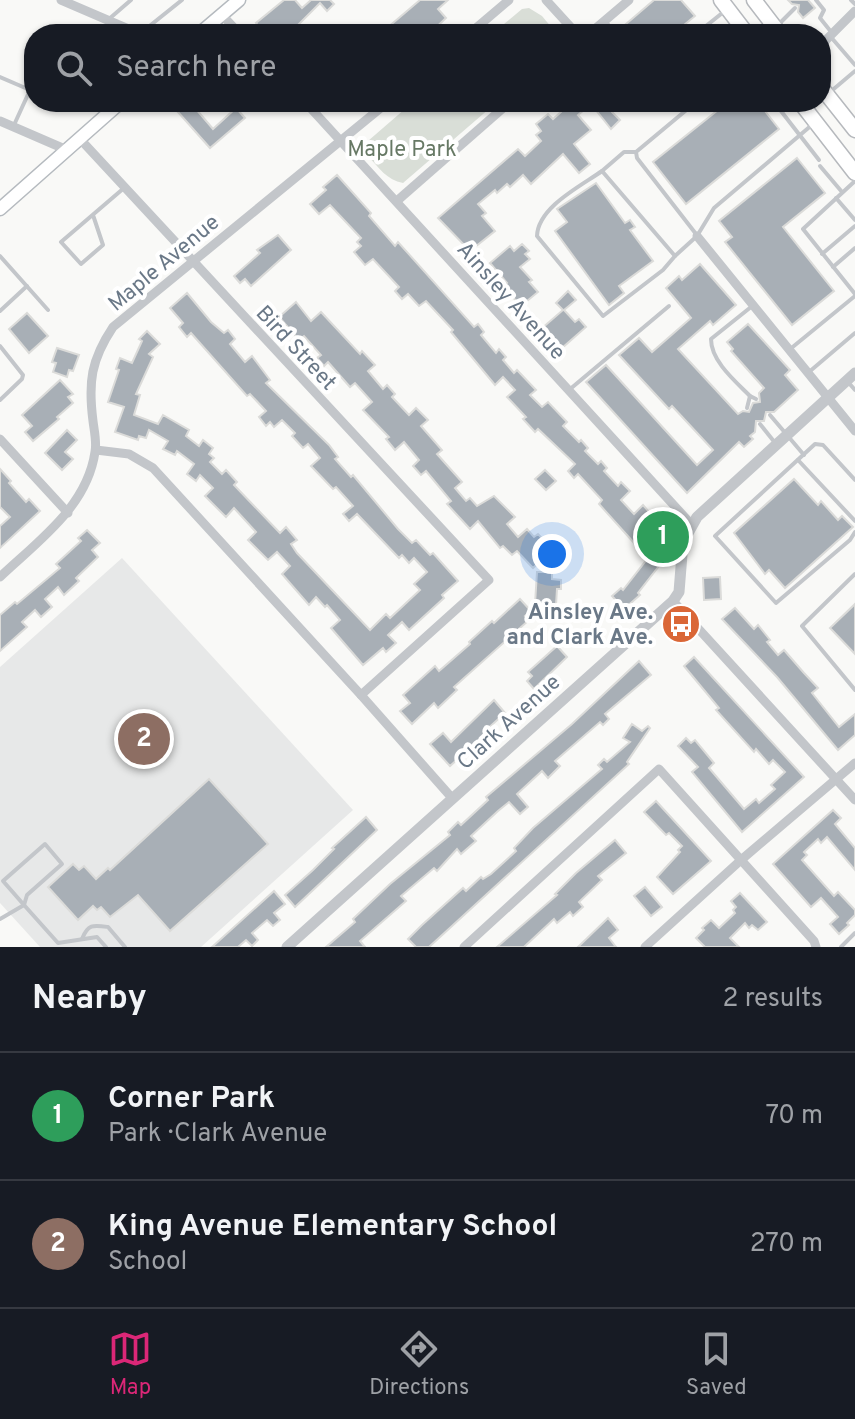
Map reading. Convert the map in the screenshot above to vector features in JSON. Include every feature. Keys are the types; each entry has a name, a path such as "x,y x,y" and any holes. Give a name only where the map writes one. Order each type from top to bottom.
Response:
{"highway":[{"path":"754,0 772,24"},
{"path":"724,4 736,24"},
{"path":"831,98 852,120"},
{"path":"808,112 855,173"}],"main road":[{"path":"211,24 239,0"},
{"path":"0,209 110,112"}],"street":[{"path":"61,0 116,24"},
{"path":"481,24 509,0"},
{"path":"546,0 568,24"},
{"path":"601,24 624,1"},
{"path":"831,35 855,11"},
{"path":"222,15 231,24"},
{"name":"Ainsley Avenue","path":"315,112 691,524"},
{"name":"Maple Avenue","path":"0,577 68,513 87,482 96,450 90,396 92,369 99,348 113,327 376,112"},
{"path":"398,200 499,112"},
{"path":"0,121 67,150"},
{"name":"Bird Street","path":"80,139 489,580 361,695"},
{"path":"697,236 855,431"},
{"path":"852,381 827,399 691,524 683,542 679,592 673,601 855,800"},
{"path":"0,439 68,513"},
{"path":"96,450 129,454 153,468 452,798"},
{"name":"Clark Avenue","path":"287,947 673,601"},
{"path":"645,947 855,763"},
{"path":"464,947 659,769 815,944"}],"lane":[{"path":"107,20 131,0"},
{"path":"152,24 182,0"},
{"path":"816,0 824,10 820,18 824,24"},
{"path":"705,24 724,4"},
{"path":"782,24 795,8"},
{"path":"831,35 855,65"},
{"path":"831,86 855,71"},
{"path":"0,77 24,87"},
{"path":"13,127 24,103"},
{"path":"684,112 636,152 624,152 552,208 539,222 537,236 603,316 663,270 697,236 714,208 815,122"},
{"path":"782,112 842,192"},
{"path":"636,152 637,158 697,236"},
{"path":"602,171 675,256"},
{"path":"789,351 854,292 803,229 855,181"},
{"path":"93,215 103,245 81,264 61,242 124,188"},
{"path":"836,198 855,220"},
{"path":"822,254 855,226"},
{"path":"833,267 855,248"},
{"path":"0,256 48,310"},
{"path":"0,311 27,286"},
{"path":"569,390 669,306"},
{"path":"753,306 711,339 711,348 718,360 756,399"},
{"path":"807,374 855,333"},
{"path":"0,346 23,375 0,400"},
{"path":"747,408 750,396"},
{"path":"770,415 804,455"},
{"path":"760,424 777,444"},
{"path":"855,480 823,445 815,444 715,536 776,603 850,540 855,532"},
{"path":"798,460 855,521"},
{"path":"855,574 802,626 855,690"},
{"path":"0,919 24,905 27,895 62,864 45,844 3,881 24,905 59,945 97,937 106,947"},
{"path":"82,939 92,925 108,927 125,947"},
{"path":"841,947 855,933"},
{"path":"846,941 851,947"}],"shaded area":[{"path":"122,558 353,810 201,947 40,947 0,903 0,667"}],"green space":[{"path":"529,8 549,24 504,24 522,9"},
{"name":"Maple Park","path":"401,112 485,112 403,183 388,176 368,156 368,141"}],"building":[{"path":"284,0 295,0 302,8 311,0 330,0 334,4 327,11 320,3 299,24 256,23"},
{"path":"420,0 448,0 438,9 446,18 440,24 392,24"},
{"path":"654,0 681,0 695,16 685,24 626,24"},
{"path":"788,0 808,0 815,8 803,18 798,12 799,5"},
{"path":"178,112 199,112 213,129 232,112 240,112 245,118 210,148"},
{"path":"561,112 582,112 578,115 591,130 574,144 590,164 579,173 563,154 531,184 523,175 510,187 507,184 497,193 495,190 478,204 486,213 482,216 495,231 470,251 438,218 518,149 525,156 541,141 536,135 541,131 536,124 548,114 553,119"},
{"path":"597,112 612,112 620,120 611,129"},
{"path":"716,112 766,112 779,129 686,204 653,162"},
{"path":"797,158 825,193 783,227 834,291 792,325 725,242 732,237 719,221"},
{"path":"337,175 395,246 398,242 474,327 478,324 484,332 481,335 496,353 499,349 506,357 503,360 514,373 517,370 536,390 530,395 542,407 548,402 567,422 563,426 588,448 585,451 598,464 601,461 607,468 604,471 618,486 621,482 630,491 621,500 634,514 643,505 650,513 646,516 655,526 635,544 599,504 602,500 578,474 574,478 568,471 575,464 523,419 526,417 507,397 515,390 503,377 495,385 451,332 453,330 426,301 419,306 408,294 402,299 395,291 399,287 373,259 365,265 354,252 361,246 357,242 361,238 330,205 319,214 310,204"},
{"path":"596,183 625,223 630,220 635,227 630,230 653,261 619,286 624,293 609,305 555,231 567,222 557,209"},
{"path":"278,235 291,250 251,286 245,279 240,283 234,276 260,253 257,250"},
{"path":"522,244 529,251 525,254 530,259 520,267 538,292 521,306 503,287 507,283 490,263 510,246 514,251"},
{"path":"700,264 736,305 713,325 710,321 678,349 738,414 749,412 753,403 760,402 759,393 764,388 731,351 733,349 727,342 748,324 790,370 785,375 798,390 774,412 766,412 764,421 756,421 755,432 750,436 753,439 744,447 739,442 687,493 586,382 606,365 697,465 713,450 672,406 669,409 619,355 639,338 652,352 691,318 666,288 679,276 682,280"},
{"path":"568,291 576,300 564,310 575,322 579,319 586,327 562,348 541,329 563,310 556,303"},
{"path":"187,293 211,322 224,333 228,330 235,339 230,344 245,362 252,356 270,380 266,383 329,445 338,457 335,459 351,477 353,475 398,529 412,543 416,540 430,555 433,553 458,581 409,630 402,622 388,635 396,643 386,652 383,648 363,665 331,628 340,620 327,605 325,607 316,597 309,605 282,574 290,566 277,552 268,560 248,540 256,532 234,508 226,517 205,496 213,488 200,475 196,481 187,474 194,464 177,451 175,455 163,449 168,441 149,430 146,438 139,436 138,440 115,432 124,407 108,402 119,370 116,369 120,358 132,363 142,341 139,339 147,331 160,344 149,354 153,357 136,394 140,395 134,415 158,424 163,415 189,430 186,436 199,446 203,440 213,448 209,454 214,458 210,462 222,474 226,470 237,482 234,485 280,533 286,527 297,540 291,544 297,553 370,630 386,614 390,618 420,590 414,584 427,572 414,558 409,563 402,555 399,558 357,514 349,521 343,514 353,506 311,466 320,458 308,444 303,448 292,436 295,433 282,420 274,427 270,422 266,426 259,417 266,411 250,394 247,396 191,333 187,337 179,327 183,323 170,308"},
{"path":"296,302 311,321 321,312 360,354 362,351 375,365 368,371 383,389 387,385 395,394 392,397 409,415 416,408 428,420 421,426 442,450 437,454 462,482 455,488 466,501 470,498 477,506 494,496 515,517 507,524 518,537 527,529 534,537 538,534 553,550 533,568 517,551 512,555 503,546 500,548 478,521 470,529 447,504 451,501 426,471 421,475 413,466 419,460 404,442 395,450 386,439 389,437 363,410 372,402 355,383 350,387 328,362 324,366 317,358 321,355 304,336 299,340 279,317"},
{"path":"27,313 48,336 29,353 9,329"},
{"path":"57,348 79,355 67,377 53,372 56,363 52,362"},
{"path":"60,380 73,394 68,397 73,403 33,441 25,432 32,426 22,415"},
{"path":"67,430 77,440 65,452 73,459 62,470 45,453"},
{"path":"0,469 26,502 29,499 40,511 0,548 0,526 10,517 0,507"},
{"path":"545,470 556,481 546,490 535,479"},
{"path":"794,479 818,505 821,501 838,520 842,516 853,527 785,588 769,570 765,574 734,533"},
{"path":"87,530 100,543 92,550 98,557 64,595 58,587 45,599 52,607 41,617 35,610 22,622 27,627 0,651 0,615 60,568 56,564 81,541 78,538"},
{"path":"648,558 659,566 638,593 640,595 624,609 612,596 621,588 623,590"},
{"path":"537,572 552,572 552,579 561,580 556,605 535,604"},
{"path":"720,577 721,599 704,600 703,578"},
{"path":"520,599 531,611 525,616 529,620 454,687 457,690 438,708 434,703 412,724 400,711 410,703 403,695 435,666 439,671"},
{"path":"855,604 855,654 830,628"},
{"path":"735,608 754,629 758,625 778,655 784,650 818,688 812,693 839,727 855,714 855,735 838,750 777,677 722,619"},
{"path":"557,646 567,657 534,689 527,681 532,676 528,672"},
{"path":"694,657 804,777 742,832 692,772 698,767 678,746 686,738 691,743 695,740 714,763 709,768 744,809 756,799 759,803 775,789 771,785 785,772 773,760 769,764 756,749 754,752 716,710 719,708 684,666"},
{"path":"639,661 651,675 605,714 609,719 603,725 600,722 555,761 560,766 548,778 542,771 517,794 528,807 520,814 509,802 498,811 471,836 476,841 461,854 457,849 437,871 434,868 401,896 406,901 360,941 365,947 326,947 355,922 353,919 390,884 450,835 448,832 458,822 461,825 488,800 486,797 572,724"},
{"path":"494,700 505,713 450,766 430,744 443,733 451,742"},
{"path":"632,724 642,731 648,726 650,728 627,762 629,764 429,947 416,947 408,939 463,888 466,891 481,877 483,879 491,874 516,851 514,848 533,828 602,769 598,765 604,759 607,762 630,742 623,738"},
{"path":"209,779 268,844 170,931 138,895 110,917 101,907 97,910 93,906 78,920 48,887 73,864 79,870 84,866 96,879 108,868 110,870"},
{"path":"656,801 711,861 673,894 657,877 682,846 669,833 666,835 644,812"},
{"path":"833,810 841,818 835,824 855,848 855,870 827,837 821,843 818,839 804,852 807,855 802,860 834,896 838,892 855,910 855,915 847,923 849,925 839,934 830,924 838,917 821,898 811,907 773,864"},
{"path":"366,817 377,830 295,907 285,895"},
{"path":"615,840 626,853 598,876 602,880 579,902 583,907 573,916 570,912 557,923 554,919 524,947 497,947 557,895 576,873"},
{"path":"645,887 662,907 651,916 634,896"},
{"path":"274,891 285,904 274,913 280,920 273,926 267,920 252,933 258,940 252,946 246,940 238,947 212,947"},
{"path":"740,893 767,922 758,930 752,925 749,928 745,923 730,938 739,947 705,947 696,938 704,930 702,928 711,920 719,928 735,913 733,910 736,907 731,901"},
{"path":"608,918 618,930 609,938 616,947 578,947"}],"place":[{"name":"Corner Park","path":"663,537"},
{"name":"Ainsley Ave. and Clark Ave.","path":"681,624"},
{"name":"King Avenue Elementary School","path":"144,739"}]}
